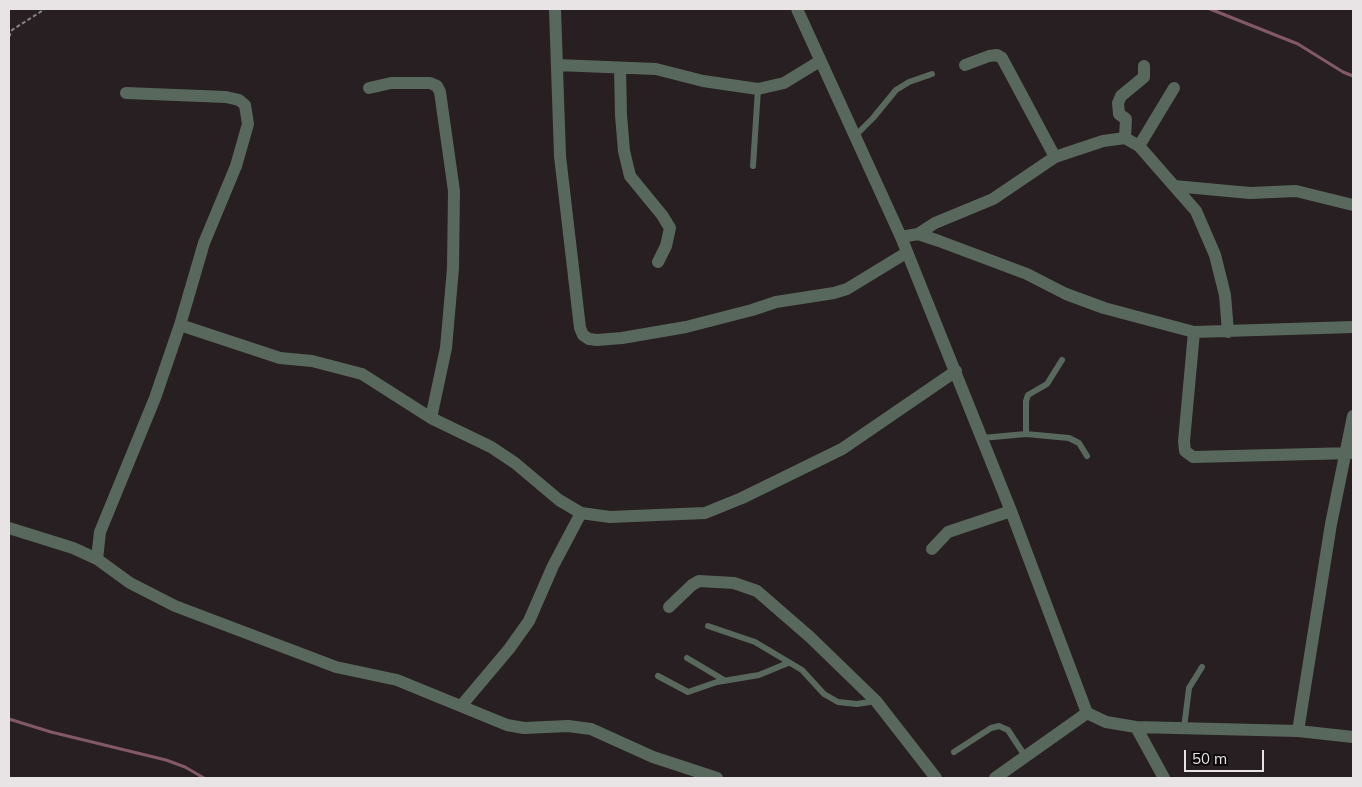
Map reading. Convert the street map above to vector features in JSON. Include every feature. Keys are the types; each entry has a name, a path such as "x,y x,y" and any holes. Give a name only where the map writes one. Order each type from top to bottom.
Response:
{"street":[{"path":"555,9 560,156 580,328 583,335 597,340 622,338 686,327 776,302 834,293 848,289 906,253"},
{"path":"797,9 901,237 1011,511 1087,713 1106,722 1136,727 1298,731 1353,737"},
{"path":"965,65 990,56 997,55 1002,58 1055,157"},
{"path":"557,65 656,69 703,81 758,89 784,82 820,61"},
{"path":"1126,138 1126,119 1119,114 1118,103 1121,96 1144,77 1144,66"},
{"path":"620,68 620,114 624,150 630,176 662,215 670,228 666,246 658,262"},
{"path":"369,88 391,83 430,83 437,86 440,92 454,191 453,268 446,348 431,418"},
{"path":"1139,146 1174,88"},
{"path":"97,559 98,542 108,509 155,398 180,325 204,243 236,166 248,124 245,105 239,100 226,97 126,93"},
{"path":"901,237 918,234 934,223 993,199 1055,157 1103,141 1126,138 1139,146 1196,211 1214,255 1225,295 1228,332"},
{"path":"1174,186 1250,193 1296,191 1353,205"},
{"path":"918,234 1027,274 1066,294 1104,308 1194,332 1353,327"},
{"path":"180,325 280,358 332,365 362,374 431,418 491,447 515,463 559,500 581,513 610,517 705,513 790,476 842,449 956,372"},
{"path":"1194,332 1184,441 1186,451 1193,457 1350,453"},
{"path":"1298,731 1314,620 1350,453 1353,416"},
{"path":"932,549 948,532 1011,511"},
{"path":"461,706 509,649 528,621 553,566 581,513"},
{"path":"9,528 73,548 97,559 130,583 175,606 336,667 397,680 507,725 524,728 568,726 591,729 653,757 717,778"},
{"path":"669,607 692,585 699,581 749,586 810,637 876,701 936,778"},
{"path":"995,778 1087,713"},
{"path":"1136,727 1164,778"}],"lane":[{"path":"855,136 896,90 909,82 932,74"},
{"path":"753,166 758,89"},
{"path":"1026,434 1026,400 1028,395 1047,384 1062,360"},
{"path":"982,438 1026,434 1069,438 1079,443 1087,456"},
{"path":"708,626 755,642 802,670 824,694 838,702 856,704 876,701"},
{"path":"686,658 724,680"},
{"path":"658,676 688,692 724,680 759,675 788,663"},
{"path":"1184,728 1189,688 1202,667"},
{"path":"954,752 990,728 999,726 1008,730 1025,756"}],"path":[{"path":"9,37 12,30 45,9"}],"waterway":[{"path":"1210,9 1298,44 1343,72 1353,76"},
{"path":"9,719 51,732 166,760 185,767 204,778"}]}
